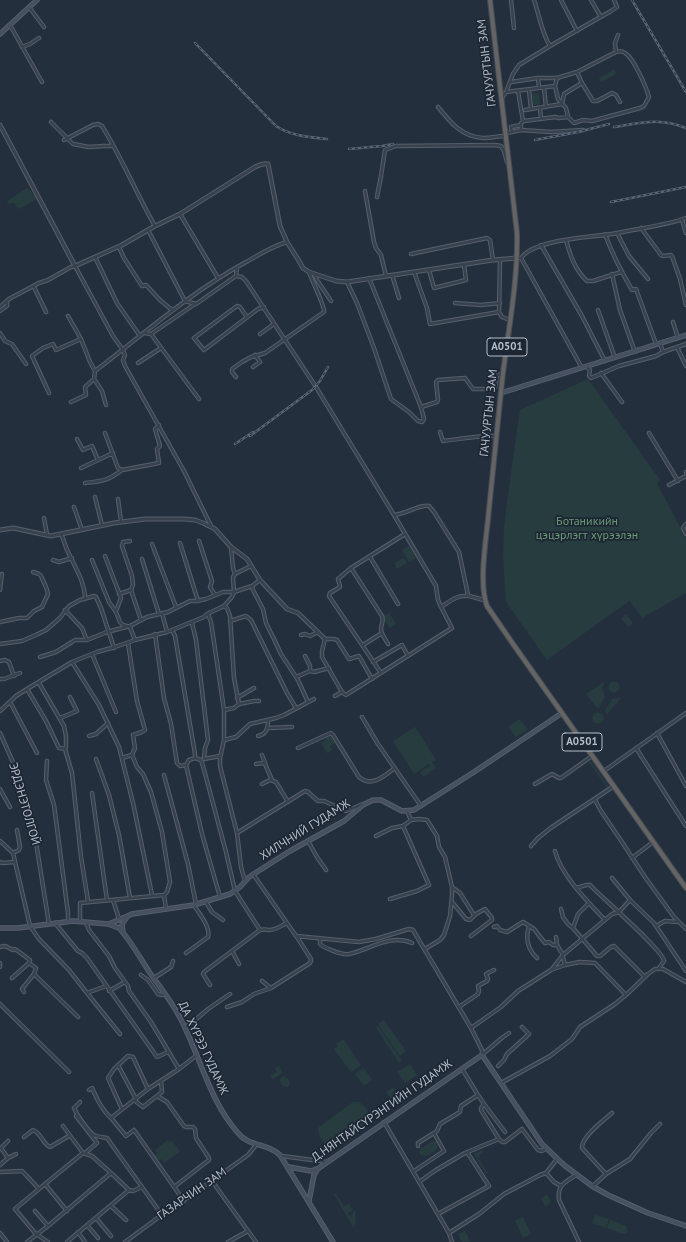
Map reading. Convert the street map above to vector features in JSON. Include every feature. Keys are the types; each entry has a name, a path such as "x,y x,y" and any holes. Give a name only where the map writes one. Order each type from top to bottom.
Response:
{"highway":[{"name":"ГАЧУУРТЫН ЗАМ","path":"485,600 483,574 503,374 519,258 509,164 508,133 501,98 490,0"},
{"name":"A0501","path":"485,600 486,606 686,888"}],"main road":[{"path":"0,34 37,0"},
{"path":"501,393 686,335"},
{"path":"407,811 414,810 421,806 562,713"},
{"name":"ХИЛЧНИЙ ГУДАМЖ","path":"110,924 129,915 195,905 220,898 235,891 253,874 344,821 373,800 379,799 398,809 407,811"},
{"path":"125,935 122,925 124,920 129,915"},
{"name":"ДА ХҮРЭЭ ГУДАМЖ","path":"0,928 68,921 86,921 110,924 117,927 125,935 177,1011 217,1102 231,1124 242,1138 256,1145 274,1149 282,1156 333,1242"},
{"path":"117,927 122,925"},
{"path":"482,1055 545,1149 576,1175 592,1186 648,1213 686,1226"},
{"name":"Д.НЯНТАЙСҮРЭНГИЙН ГУДАМЖ","path":"289,1167 311,1171 319,1168 482,1055"},
{"path":"309,1201 314,1174 319,1168"}],"street":[{"path":"511,0 514,28"},
{"path":"534,0 543,32 550,46"},
{"path":"561,0 577,31"},
{"path":"592,0 601,17"},
{"path":"501,98 506,92 513,74 519,66 617,7 614,0"},
{"path":"30,7 44,27"},
{"path":"10,25 42,82"},
{"path":"616,52 615,43 618,35"},
{"path":"22,47 39,38"},
{"path":"510,82 538,78 557,78 577,72 616,52 621,51 624,52 634,64 648,95 648,99 644,106 592,121 583,120 574,123 568,117 566,108 558,99 555,86 557,78"},
{"path":"577,72 593,102 612,93 616,95 620,102"},
{"path":"538,78 539,88"},
{"path":"562,104 564,94 582,83"},
{"path":"506,92 555,86"},
{"path":"544,88 546,107"},
{"path":"529,90 531,109"},
{"path":"518,91 523,121 521,130"},
{"path":"525,110 562,104"},
{"path":"438,107 450,122 463,132 478,137 485,138 521,130 551,132 583,130"},
{"path":"540,108 541,118"},
{"path":"523,121 541,118 568,117"},
{"path":"51,122 73,144 89,147 113,146"},
{"path":"64,140 93,125 98,124 102,126 154,226"},
{"path":"508,133 511,127 521,125"},
{"path":"0,126 113,336 123,350 125,355 123,360 125,366 184,471 211,526"},
{"path":"377,197 385,150 396,146 502,146 509,164"},
{"path":"0,307 7,301 39,283 48,280 71,266 76,266 119,247 154,226 180,214 255,167 266,163 268,164 280,226 287,242 303,268 314,274 336,281 347,282 493,260 519,258 532,248 541,245 617,233 686,218"},
{"path":"365,191 374,242 381,255 386,276"},
{"path":"180,214 218,278"},
{"path":"682,220 686,233"},
{"path":"641,228 661,255 672,256 680,279 686,305"},
{"path":"148,230 185,301 196,304"},
{"path":"617,233 630,258 648,279"},
{"path":"605,234 612,254 621,272 632,290 636,290 658,344 663,352"},
{"path":"411,254 487,238 490,240 493,260"},
{"path":"566,240 574,265 587,281 594,281 621,272"},
{"path":"95,371 172,310 218,278 278,245 287,242"},
{"path":"541,245 582,316 605,361"},
{"path":"119,247 124,258 142,286 146,285 172,310"},
{"path":"95,257 117,303 140,336"},
{"path":"519,258 582,368"},
{"path":"500,260 499,312 502,317 510,320"},
{"path":"429,270 434,288 466,280 464,265"},
{"path":"143,333 151,334 196,304 236,275 237,267"},
{"path":"230,271 246,281 274,324 286,339 345,433 436,586 438,600 452,628 349,693 346,694 342,692 335,696"},
{"path":"236,377 232,372 232,369 255,355 265,353 325,311 309,272"},
{"path":"414,272 427,308 430,324 499,312"},
{"path":"314,274 331,301"},
{"path":"612,274 620,310 635,352"},
{"path":"392,275 399,298"},
{"path":"347,282 370,336 391,399 409,412 418,422 422,422 424,419 421,407 369,278"},
{"path":"34,287 46,312"},
{"path":"0,311 7,306 7,301"},
{"path":"455,303 481,305 500,303"},
{"path":"247,317 240,307 237,306 194,338 204,350 258,309 264,308"},
{"path":"598,310 616,358"},
{"path":"68,316 95,371 94,379 102,391 106,405"},
{"path":"673,322 678,338"},
{"path":"260,334 274,324"},
{"path":"0,333 5,341 12,344 26,364"},
{"path":"151,334 199,399"},
{"path":"49,393 32,356 43,348 53,344 56,350 80,338"},
{"path":"587,367 590,370 589,376 591,378 619,366 656,356 686,344"},
{"path":"677,347 686,366"},
{"path":"138,363 161,348"},
{"path":"253,367 260,362 255,355"},
{"path":"601,373 622,402"},
{"path":"421,407 438,400 436,382 438,380 465,378 473,389 491,389 495,388 497,375 503,374"},
{"path":"71,402 86,395 85,386 94,379"},
{"path":"85,483 112,478 122,470 159,463 156,449 160,446 155,429 159,425"},
{"path":"440,432 443,441 473,437 497,436"},
{"path":"105,433 118,468 122,470"},
{"path":"649,433 678,481"},
{"path":"77,439 83,450 92,446 98,460"},
{"path":"81,468 113,453"},
{"path":"670,485 678,481 686,474"},
{"path":"95,498 102,525"},
{"path":"118,499 121,522"},
{"path":"394,515 404,513 424,505 429,506 459,552 468,595"},
{"path":"74,507 82,530"},
{"path":"44,518 47,535"},
{"path":"0,530 13,528 47,535 61,534 102,525 145,519 184,519 199,521 211,526 231,547 244,556 260,580 287,609 298,613 325,639 336,640 349,659 359,656 372,679"},
{"path":"686,524 683,528 686,534"},
{"path":"61,534 82,581 85,599"},
{"path":"381,674 329,596 330,593 340,587 338,579 351,568 405,534"},
{"path":"130,541 124,541 122,546 132,576 133,585 131,590 141,620"},
{"path":"199,541 212,581 210,587 214,595"},
{"path":"180,543 198,601"},
{"path":"152,544 176,607"},
{"path":"0,711 27,689 72,662 92,654 128,644 135,640 167,632 204,617 224,606 234,592 233,577 235,574 231,547"},
{"path":"105,556 121,600 116,612"},
{"path":"370,556 398,604"},
{"path":"53,560 59,562 72,558"},
{"path":"142,558 167,632"},
{"path":"92,560 109,602 116,612 120,622 123,625 130,626"},
{"path":"235,574 251,566"},
{"path":"351,568 382,616 384,621 381,628 382,633 388,644"},
{"path":"0,622 27,618 34,611 42,607 48,590 41,576 33,572"},
{"path":"0,590 2,574"},
{"path":"40,657 56,652 75,640 87,640 107,632 109,633 130,626 147,617 168,612 190,601 206,599 223,592 234,592 252,586 260,580"},
{"path":"252,586 263,609 266,623 308,702"},
{"path":"119,594 131,590"},
{"path":"441,607 458,596 468,595 485,600"},
{"path":"0,644 22,640 46,630 70,606 80,600 94,596 96,597 102,612 114,648"},
{"path":"224,606 228,610 230,621 234,678 239,704"},
{"path":"65,610 82,628 87,640"},
{"path":"207,614 210,622 224,710 224,740 220,756 221,770 237,834 241,867 245,880"},
{"path":"230,621 246,616 251,620 296,708"},
{"path":"192,622 196,640 208,740 203,760 235,891 260,930"},
{"path":"130,626 135,640"},
{"path":"172,630 175,636 195,758"},
{"path":"301,635 305,634 310,636 318,632"},
{"path":"363,645 382,633"},
{"path":"155,634 164,698 171,724 177,763 180,766 186,765 190,760 195,758 203,760 220,756"},
{"path":"325,639 322,657 342,692"},
{"path":"128,644 137,701 145,730 133,735 135,748 132,755 151,792 162,832 170,882 167,892 164,895 166,909"},
{"path":"373,662 402,645 408,656"},
{"path":"92,654 116,712"},
{"path":"306,656 310,666 310,671"},
{"path":"0,661 5,660 9,662 14,676"},
{"path":"72,662 108,723 119,747 152,895"},
{"path":"296,677 310,671 314,672 329,668"},
{"path":"0,679 20,673"},
{"path":"39,682 64,726 66,736 65,749 72,773 80,857 88,901"},
{"path":"237,698 254,688"},
{"path":"27,689 46,721 59,748 65,749"},
{"path":"60,718 77,711 70,697"},
{"path":"224,740 236,737 250,724 284,715 314,699"},
{"path":"224,710 234,708 239,704 260,701"},
{"path":"10,702 37,753"},
{"path":"604,771 686,714"},
{"path":"362,717 421,806"},
{"path":"258,736 265,734 268,728 268,720"},
{"path":"89,736 96,734 108,723"},
{"path":"268,728 292,727"},
{"name":"ЭРДЭНЭТОЛГОЙ","path":"0,733 16,769 14,776 19,785 35,836 49,924"},
{"path":"298,748 330,733 333,735 359,777 364,780 370,782 377,781 395,768"},
{"path":"657,733 686,786"},
{"path":"636,748 686,826"},
{"path":"122,758 132,755"},
{"path":"262,755 273,780 276,782 288,802"},
{"path":"535,784 552,774 561,778 592,756"},
{"path":"96,759 109,795 119,835 130,898"},
{"path":"47,761 46,780 54,805 68,921"},
{"path":"256,764 265,764"},
{"path":"186,765 202,834 220,898"},
{"path":"164,775 187,858 195,905 208,929 209,934 208,937 186,953"},
{"path":"262,784 273,780"},
{"path":"531,846 538,838 552,827 614,786"},
{"path":"0,788 10,807"},
{"path":"237,834 306,791 318,801 324,801 346,811 358,805 366,804"},
{"path":"92,793 107,900"},
{"path":"595,800 650,884 686,929"},
{"path":"407,811 411,820"},
{"path":"376,836 392,828 403,826 411,820 419,819 427,820 437,837 439,847 444,855 452,887 452,901 450,916 444,935 440,940 425,950"},
{"path":"390,899 417,891 429,885 403,826"},
{"path":"13,854 19,850 20,847 17,830"},
{"path":"0,841 13,854 30,926 39,938 69,970 120,1034"},
{"path":"308,841 326,870"},
{"path":"632,858 653,842"},
{"path":"555,851 559,863 576,888 605,920"},
{"path":"0,862 15,862"},
{"path":"227,1007 242,1002 254,994 271,988 294,974 311,961 296,936 253,874"},
{"path":"612,878 630,900 656,926 686,971"},
{"path":"576,888 587,884 590,885 619,912 651,943 663,957 664,961 659,968"},
{"path":"452,887 460,893 475,915"},
{"path":"80,921 80,903 88,901 164,895"},
{"path":"113,900 119,919"},
{"path":"551,970 563,955 612,914 619,912 630,900"},
{"path":"452,901 466,919 470,920 485,909 492,918 492,920 471,936"},
{"path":"206,902 212,912 222,920"},
{"path":"573,928 578,914 589,903"},
{"path":"561,909 563,917 568,924 599,956 614,946 645,977"},
{"path":"86,921 89,930 109,956 115,968 128,986 129,992 151,1022 179,1069"},
{"path":"656,926 665,921 679,922"},
{"path":"494,927 497,926 500,930 507,932 523,922 534,929 545,943 549,942 553,945 557,945"},
{"path":"55,923 78,951 86,958 157,1057 168,1052"},
{"path":"210,985 203,974 204,972 260,930 273,930 287,923"},
{"path":"529,926 527,942 533,954 537,958"},
{"path":"296,936 355,942 376,939 411,929 414,931 471,1028 482,1050 482,1055"},
{"path":"320,938 321,946 337,953 348,954 394,940 405,940 412,943"},
{"path":"556,938 557,945 563,955 565,965"},
{"path":"375,946 376,939"},
{"path":"0,947 5,946 19,951 30,960 29,963 36,968 34,974 22,989 24,992"},
{"path":"232,951 239,964"},
{"path":"154,978 171,967 174,961"},
{"path":"471,1028 501,1008 518,992 551,970 565,965 580,962 595,963 626,995"},
{"path":"12,978 29,963"},
{"path":"501,1083 550,1056 572,1039 580,1027 626,995 653,970 659,968 666,970 686,982"},
{"path":"459,1007 478,995 478,986 487,980 488,978 486,974 494,970"},
{"path":"34,974 78,1017"},
{"path":"141,975 148,980 158,994 166,994"},
{"path":"109,991 125,982"},
{"path":"262,982 271,988"},
{"path":"88,993 106,986"},
{"path":"185,1027 230,994"},
{"path":"0,1004 69,1072"},
{"path":"498,1066 507,1054 529,1034 522,1028"},
{"path":"482,1055 503,1037 509,1034"},
{"path":"122,1109 108,1078 118,1065 128,1056 133,1057 148,1089"},
{"path":"111,1118 148,1089 197,1056"},
{"path":"118,1065 135,1100 143,1107 162,1092 161,1081"},
{"path":"462,1068 478,1096 505,1132"},
{"path":"89,1090 92,1088 98,1102 106,1114 126,1136 134,1130 184,1200"},
{"path":"158,1096 167,1102 184,1126 194,1128 196,1138 210,1158 174,1186"},
{"path":"418,1146 418,1143 436,1131 440,1124 460,1112 461,1106 478,1096"},
{"path":"80,1102 74,1108 85,1125 96,1136 107,1138 162,1215"},
{"path":"484,1104 481,1110 502,1142 505,1142 522,1129 538,1150 542,1151 545,1149"},
{"path":"606,1174 582,1148 582,1144 596,1127 612,1112"},
{"path":"48,1242 37,1235 14,1209 97,1143 76,1116"},
{"path":"384,1122 414,1171 418,1182 449,1233 452,1242"},
{"path":"592,1186 606,1174 630,1159 660,1124"},
{"path":"63,1126 84,1154 92,1156 129,1190 133,1191 142,1187"},
{"path":"24,1137 33,1130 39,1134 50,1147 69,1136"},
{"path":"414,1171 444,1151 434,1133"},
{"path":"418,1182 467,1152 499,1139"},
{"path":"8,1141 0,1148 8,1158"},
{"name":"ГАЗАРЧИН ЗАМ","path":"125,1242 248,1155 256,1145"},
{"path":"438,1214 490,1186 467,1152"},
{"path":"16,1154 8,1158 0,1166 1,1171 22,1171 39,1189"},
{"path":"282,1156 328,1162"},
{"path":"449,1233 479,1214 504,1194 546,1173 557,1159"},
{"path":"27,1242 67,1211 111,1173"},
{"path":"546,1173 554,1182 561,1186"},
{"path":"576,1175 561,1186 558,1193 559,1200 579,1242"},
{"path":"212,1181 256,1242"},
{"path":"45,1184 67,1211"},
{"path":"67,1242 129,1190"},
{"path":"111,1206 126,1220"},
{"path":"35,1211 48,1226"},
{"path":"96,1218 111,1236"},
{"path":"87,1225 98,1238"},
{"path":"228,1242 248,1231"},
{"path":"78,1232 86,1242"},
{"path":"0,1233 8,1242"}],"green space":[{"path":"615,70 616,74 601,82 599,78"},
{"path":"532,93 539,93 540,104 533,105"},
{"path":"27,188 36,197 36,199 18,209 14,202 9,204 7,201"},
{"name":"Ботаникийн цэцэрлэгт хүрээлэн","path":"588,379 660,480 657,483 686,539 686,593 642,618 629,601 547,660 506,602 503,556 504,528 520,410"},
{"path":"409,546 416,558 409,562 402,550"},
{"path":"404,558 407,563 397,569 394,563"},
{"path":"389,613 396,624 390,628 382,617"},
{"path":"626,614 633,623 628,627 621,618"},
{"path":"614,681 618,683 620,687 618,691 614,693 610,691 608,687 610,683"},
{"path":"604,682 602,689 605,696 599,708 597,708 586,694"},
{"path":"621,698 607,714 605,711 612,699"},
{"path":"598,712 602,714 604,718 602,722 598,724 594,722 592,718 594,714"},
{"path":"520,719 528,730 516,737 509,728 510,725"},
{"path":"415,727 436,760 432,762 436,768 423,777 420,772 430,766 429,764 414,774 393,741"},
{"path":"329,735 335,743 330,746 332,750 327,753 321,743 326,740 325,737"},
{"path":"588,761 591,762 609,787 608,789"},
{"path":"384,1020 406,1051 400,1056 378,1024"},
{"path":"378,1026 402,1061 399,1063 376,1028"},
{"path":"343,1039 361,1065 351,1072 334,1049 338,1046 336,1044"},
{"path":"410,1064 417,1075 405,1083 397,1072"},
{"path":"279,1066 282,1072 280,1075 272,1079 270,1076 277,1072 275,1068"},
{"path":"364,1068 372,1080 364,1086 355,1074"},
{"path":"282,1077 288,1079 290,1083 288,1087 281,1084 280,1079"},
{"path":"393,1087 398,1094 391,1099 386,1092"},
{"path":"353,1102 359,1102 364,1106 370,1118 369,1125 337,1148 331,1148 322,1140 318,1128"},
{"path":"168,1140 170,1142 172,1141 180,1151 164,1163 161,1159 156,1162 153,1157 157,1154 155,1150"},
{"path":"433,1141 437,1142 438,1146 436,1150 426,1156 421,1155 419,1152 420,1149"},
{"path":"482,1150 484,1152 479,1155 480,1157 478,1158 481,1160 480,1161 488,1173 486,1174 474,1154"},
{"path":"335,1193 344,1206 349,1204 353,1210 348,1213 351,1217 354,1211 356,1212 355,1226 353,1227 334,1194"},
{"path":"547,1195 551,1201 545,1206 541,1198"},
{"path":"595,1215 609,1219 606,1228 592,1223"},
{"path":"523,1217 531,1234 523,1238 515,1221"},
{"path":"610,1220 626,1226 628,1232 623,1234 607,1228"},
{"path":"465,1231 470,1241 462,1242 458,1234"}],"railway":[{"path":"632,0 686,92"},
{"path":"195,43 276,126 294,134 327,139"},
{"path":"614,127 658,122 686,128"},
{"path":"535,140 578,132 609,124"},
{"path":"349,149 393,144"},
{"path":"611,202 686,187"},
{"path":"250,436 312,390 320,381 328,367"},
{"path":"235,444 253,432"}]}
